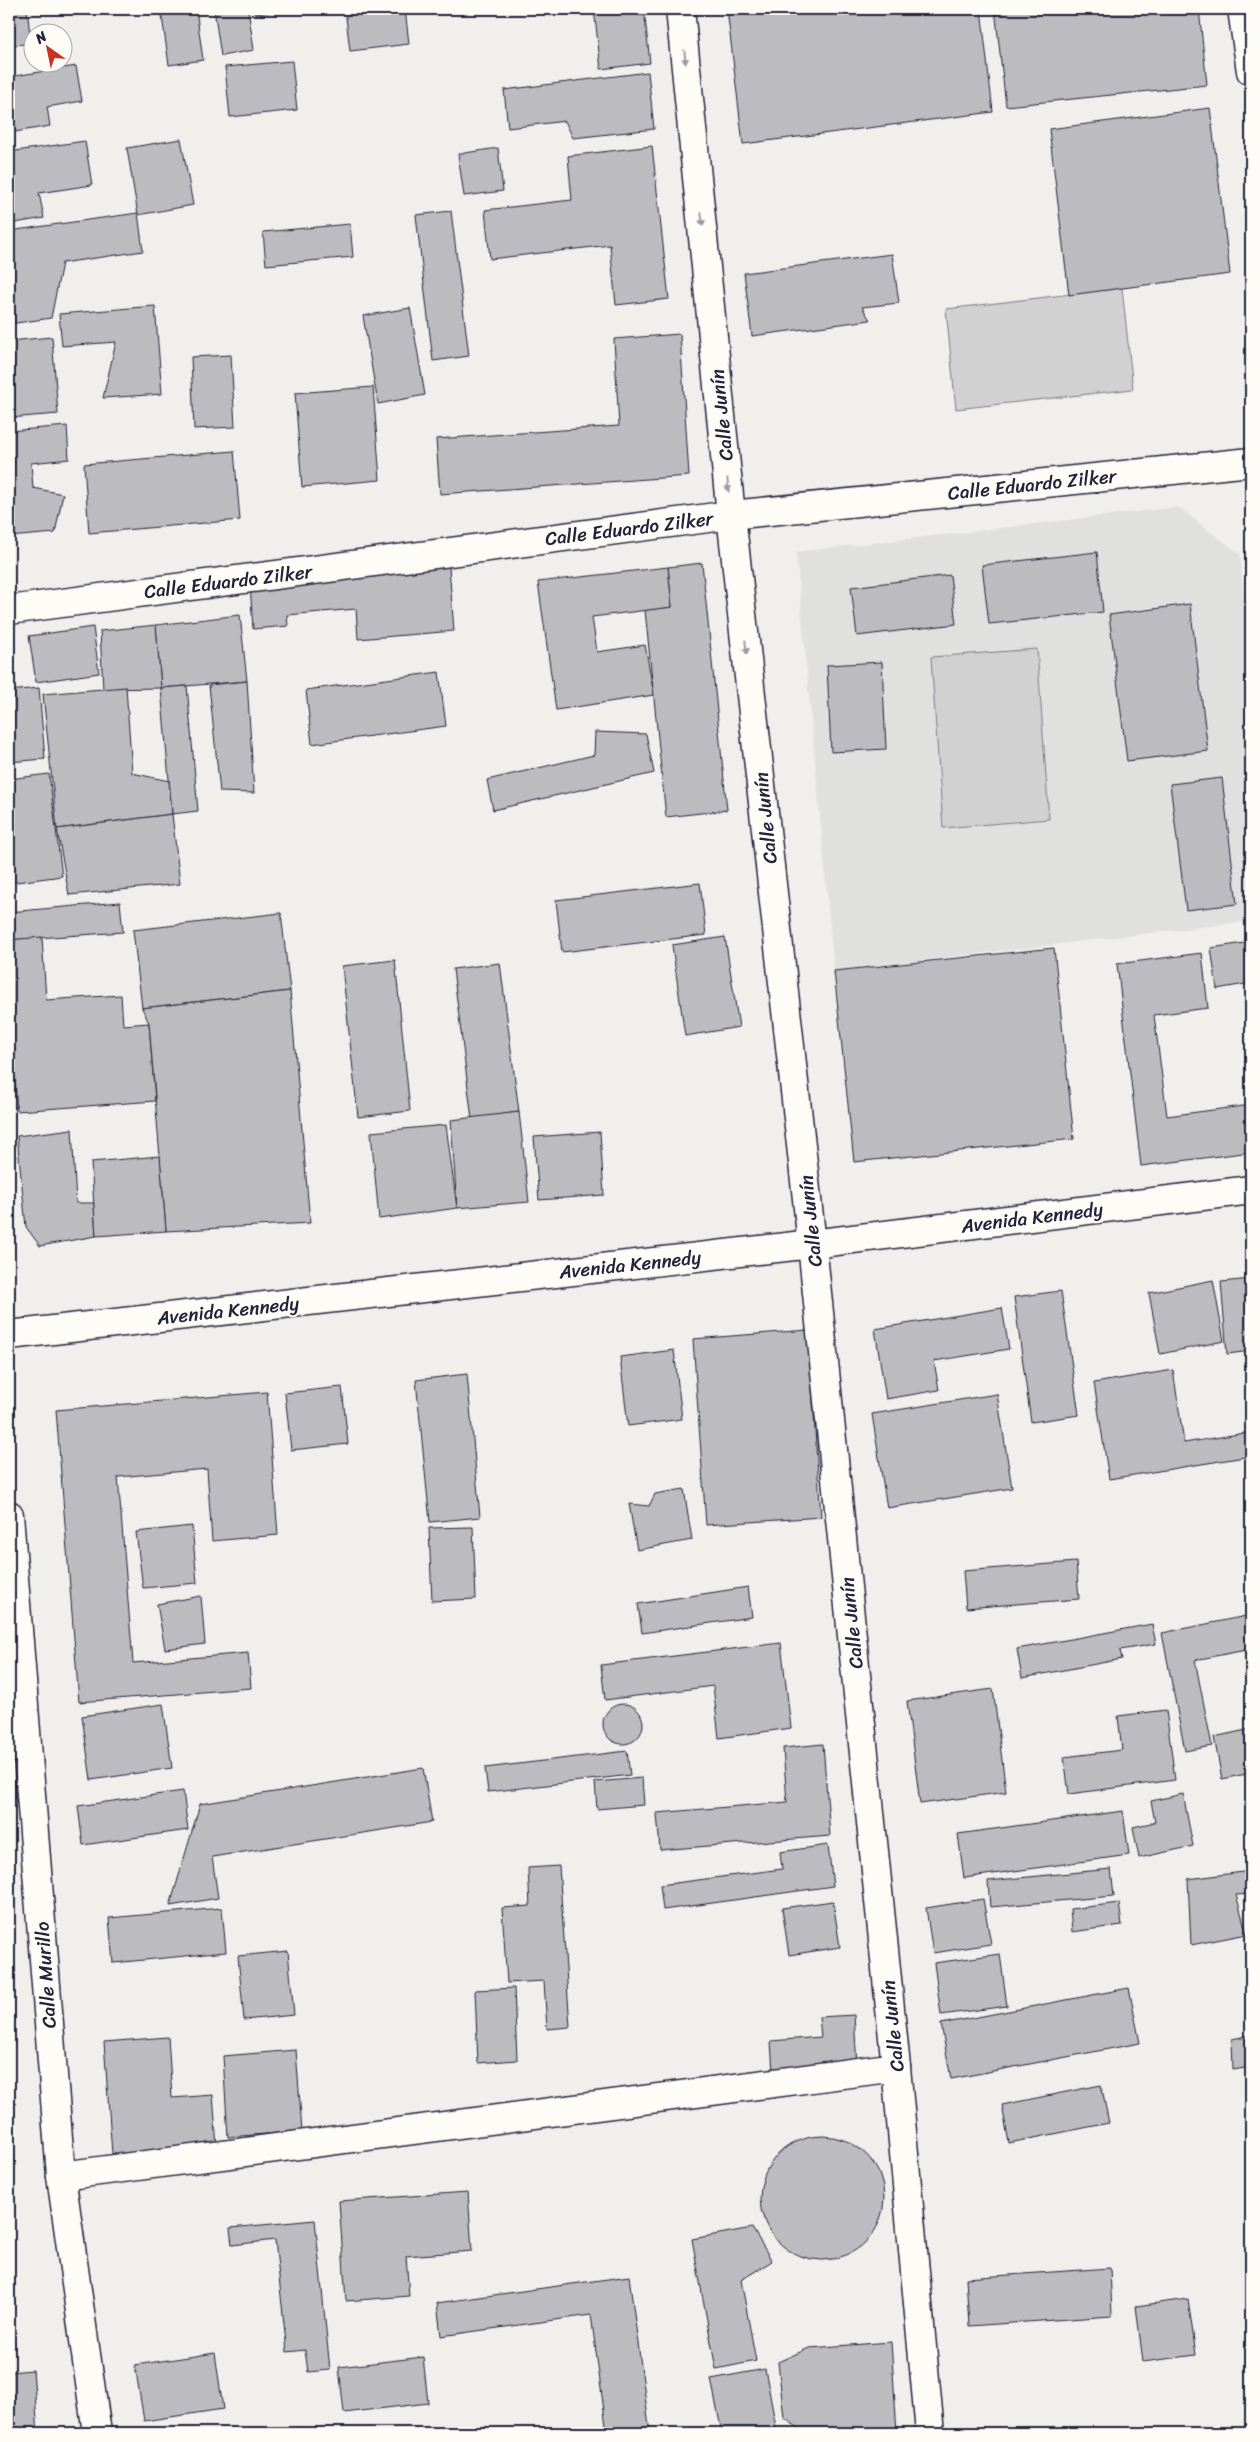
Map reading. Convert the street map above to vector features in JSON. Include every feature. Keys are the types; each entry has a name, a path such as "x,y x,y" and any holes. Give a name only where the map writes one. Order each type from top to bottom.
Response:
{"street":[{"name":"Calle Junín","path":"680,9 731,515 812,1244 896,2067 930,2433"},
{"path":"1242,9 1251,70"},
{"name":"Calle Eduardo Zilker","path":"9,610 731,515 1251,462"},
{"name":"Avenida Kennedy","path":"9,1335 812,1244 1251,1190"},
{"name":"Calle Murillo","path":"9,1515 61,2176 97,2433"},
{"path":"61,2176 896,2067"}],"shaded area":[{"path":"1122,288 1133,389 956,409 946,309"},
{"path":"1178,507 1240,554 1251,683 1251,921 834,971 796,552"},
{"path":"1037,649 1049,819 943,828 931,657"}],"building":[{"path":"9,9 27,9 29,22 22,22 22,44 9,46"},
{"path":"161,9 196,9 203,60 169,65"},
{"path":"214,9 248,9 254,50 221,56"},
{"path":"254,9 295,9 255,14"},
{"path":"345,9 405,9 409,44 350,51"},
{"path":"594,9 644,9 650,63 601,69"},
{"path":"727,9 981,9 993,112 743,144"},
{"path":"995,9 1199,9 1207,85 1006,106"},
{"path":"292,61 297,110 230,117 225,67"},
{"path":"76,66 82,101 47,107 50,126 9,133 9,77 39,72 72,72 72,67"},
{"path":"648,72 654,129 573,138 565,121 508,128 504,90"},
{"path":"1210,108 1230,274 1069,295 1049,129"},
{"path":"181,139 193,205 138,215 127,148"},
{"path":"85,141 92,185 39,193 44,218 9,224 9,152"},
{"path":"652,146 669,299 616,305 610,245 490,259 485,210 572,200 568,156"},
{"path":"498,148 503,191 464,196 458,154"},
{"path":"451,211 469,356 433,361 416,215"},
{"path":"138,213 143,251 62,263 51,318 9,324 9,231"},
{"path":"350,224 353,257 266,265 263,232"},
{"path":"892,254 899,303 862,307 870,320 752,336 744,273"},
{"path":"155,306 162,394 103,398 116,342 62,346 59,314"},
{"path":"410,308 425,395 378,404 363,316"},
{"path":"680,334 689,476 440,494 436,439 619,426 614,339"},
{"path":"52,337 58,414 9,418 9,341"},
{"path":"231,355 235,427 194,429 191,357"},
{"path":"373,387 380,480 302,487 295,393"},
{"path":"67,426 69,459 31,463 33,488 63,494 55,533 9,537 9,431"},
{"path":"234,451 240,520 89,533 84,464"},
{"path":"1097,552 1103,612 989,624 982,565"},
{"path":"702,563 727,810 666,817 645,610 672,607 668,567"},
{"path":"449,567 454,631 358,639 356,609 287,615 288,626 253,629 250,584"},
{"path":"668,567 672,607 592,617 597,652 645,645 654,695 556,710 538,582"},
{"path":"950,575 956,624 857,636 851,587"},
{"path":"1190,604 1208,751 1127,761 1109,615"},
{"path":"240,615 247,681 161,688 156,625"},
{"path":"156,625 161,688 103,689 100,631"},
{"path":"93,627 99,673 36,682 29,636"},
{"path":"882,662 886,749 831,752 827,665"},
{"path":"439,672 446,726 312,744 306,690"},
{"path":"247,681 254,793 220,792 209,685"},
{"path":"187,686 198,811 172,814 161,688"},
{"path":"126,687 132,773 169,781 172,814 57,829 43,694"},
{"path":"39,688 45,759 9,762 9,691"},
{"path":"595,732 646,734 654,773 493,810 487,780 594,755"},
{"path":"49,774 62,876 9,883 9,779"},
{"path":"1222,778 1237,904 1186,910 1170,784"},
{"path":"172,814 180,884 69,895 57,829"},
{"path":"700,883 706,935 562,952 556,900"},
{"path":"120,902 123,932 9,940 9,912"},
{"path":"281,913 290,991 142,1008 133,930"},
{"path":"42,937 46,1000 121,995 123,1025 149,1023 155,1101 17,1111 9,998 9,940"},
{"path":"725,937 739,1027 685,1036 672,945"},
{"path":"1251,942 1251,983 1217,989 1211,948"},
{"path":"1054,948 1074,1139 854,1162 834,971"},
{"path":"1202,953 1208,1008 1154,1015 1167,1116 1251,1105 1251,1152 1141,1166 1117,964"},
{"path":"395,960 410,1111 358,1117 342,966"},
{"path":"500,963 519,1112 472,1119 453,969"},
{"path":"290,991 310,1223 166,1231 149,1023 142,1008"},
{"path":"519,1112 529,1202 457,1208 451,1120"},
{"path":"446,1125 457,1208 379,1219 371,1132"},
{"path":"72,1129 76,1203 94,1203 96,1236 40,1246 26,1227 17,1136"},
{"path":"600,1132 604,1195 539,1200 534,1137"},
{"path":"160,1156 166,1231 96,1236 91,1162"},
{"path":"1251,1279 1251,1351 1227,1354 1221,1282"},
{"path":"1213,1280 1224,1341 1160,1354 1149,1293"},
{"path":"1061,1291 1079,1415 1031,1422 1014,1297"},
{"path":"1002,1308 1009,1349 934,1361 939,1390 886,1399 875,1329"},
{"path":"808,1330 821,1517 706,1525 693,1339"},
{"path":"674,1350 682,1419 628,1426 620,1357"},
{"path":"1173,1370 1184,1443 1251,1432 1251,1456 1109,1479 1094,1383"},
{"path":"467,1374 480,1517 430,1522 416,1380"},
{"path":"342,1387 348,1444 291,1450 285,1393"},
{"path":"267,1392 278,1535 212,1541 207,1469 118,1477 133,1663 248,1653 251,1688 79,1702 56,1410"},
{"path":"997,1394 1012,1488 887,1508 872,1414"},
{"path":"684,1489 692,1540 637,1550 629,1504 649,1506 655,1494"},
{"path":"192,1526 197,1583 143,1588 136,1532"},
{"path":"473,1527 476,1599 432,1601 429,1528"},
{"path":"1076,1562 1079,1599 966,1608 963,1571"},
{"path":"748,1587 752,1617 642,1633 638,1604"},
{"path":"201,1596 205,1644 165,1649 157,1604"},
{"path":"1251,1615 1251,1649 1195,1660 1212,1746 1185,1751 1162,1633"},
{"path":"1152,1624 1156,1644 1120,1650 1122,1659 1022,1678 1017,1649"},
{"path":"781,1643 791,1728 719,1738 713,1686 605,1700 601,1665"},
{"path":"993,1689 1006,1792 920,1804 907,1701"},
{"path":"163,1704 172,1768 91,1780 82,1716"},
{"path":"627,1704 634,1707 640,1713 643,1724 642,1732 634,1741 627,1744 619,1744 612,1741 604,1732 603,1720 606,1713 615,1705"},
{"path":"1166,1710 1175,1780 1069,1794 1064,1757 1122,1750 1118,1716"},
{"path":"1251,1729 1251,1773 1222,1779 1214,1737"},
{"path":"823,1744 830,1836 660,1850 657,1813 787,1802 783,1748"},
{"path":"627,1751 630,1775 488,1792 485,1768"},
{"path":"423,1768 432,1822 212,1857 218,1898 170,1906 200,1804"},
{"path":"642,1778 644,1805 597,1809 595,1782"},
{"path":"183,1791 188,1830 83,1845 78,1806"},
{"path":"1183,1794 1193,1846 1139,1858 1133,1827 1155,1822 1151,1801"},
{"path":"1123,1811 1129,1855 964,1878 958,1834"},
{"path":"828,1845 833,1886 663,1910 660,1885 782,1869 780,1852"},
{"path":"559,1866 570,2027 547,2029 544,1981 507,1983 502,1908 530,1906 528,1868"},
{"path":"1111,1869 1114,1896 990,1907 988,1881"},
{"path":"1251,1871 1251,1894 1236,1895 1247,1934 1191,1945 1188,1879"},
{"path":"983,1899 991,1944 933,1953 926,1908"},
{"path":"833,1901 840,1947 789,1955 782,1908"},
{"path":"1119,1903 1122,1925 1072,1932 1070,1909"},
{"path":"222,1908 226,1952 113,1963 109,1918"},
{"path":"288,1951 294,2015 244,2020 238,1956"},
{"path":"1000,1954 1007,2006 941,2015 934,1963"},
{"path":"514,1988 517,2060 478,2063 475,1990"},
{"path":"1129,1988 1140,2043 951,2079 941,2024"},
{"path":"854,2015 857,2067 773,2072 771,2041 821,2037 819,2017"},
{"path":"1251,2035 1251,2067 1233,2070 1232,2039"},
{"path":"168,2037 172,2098 213,2095 217,2147 112,2154 104,2042"},
{"path":"296,2050 302,2131 228,2137 223,2056"},
{"path":"1101,2085 1109,2123 1009,2143 1002,2105"},
{"path":"822,2136 846,2141 866,2154 879,2174 884,2198 879,2222 866,2242 846,2255 822,2260 798,2255 778,2242 765,2222 760,2198 765,2174 778,2154 798,2141"},
{"path":"468,2192 472,2251 406,2256 409,2296 346,2301 339,2201"},
{"path":"315,2220 330,2370 308,2372 305,2350 287,2352 275,2240 232,2245 230,2228"},
{"path":"752,2228 772,2261 741,2280 756,2361 716,2369 692,2239"},
{"path":"1110,2268 1112,2316 969,2326 966,2278"},
{"path":"629,2276 650,2433 607,2433 591,2315 441,2336 437,2303"},
{"path":"1188,2299 1196,2355 1143,2362 1136,2306"},
{"path":"891,2342 897,2433 806,2433 784,2418 778,2362 809,2348"},
{"path":"215,2353 223,2409 144,2421 135,2365"},
{"path":"423,2357 428,2403 344,2413 339,2367"},
{"path":"765,2369 777,2433 722,2433 711,2379"},
{"path":"33,2370 38,2433 9,2433 9,2372"}]}
